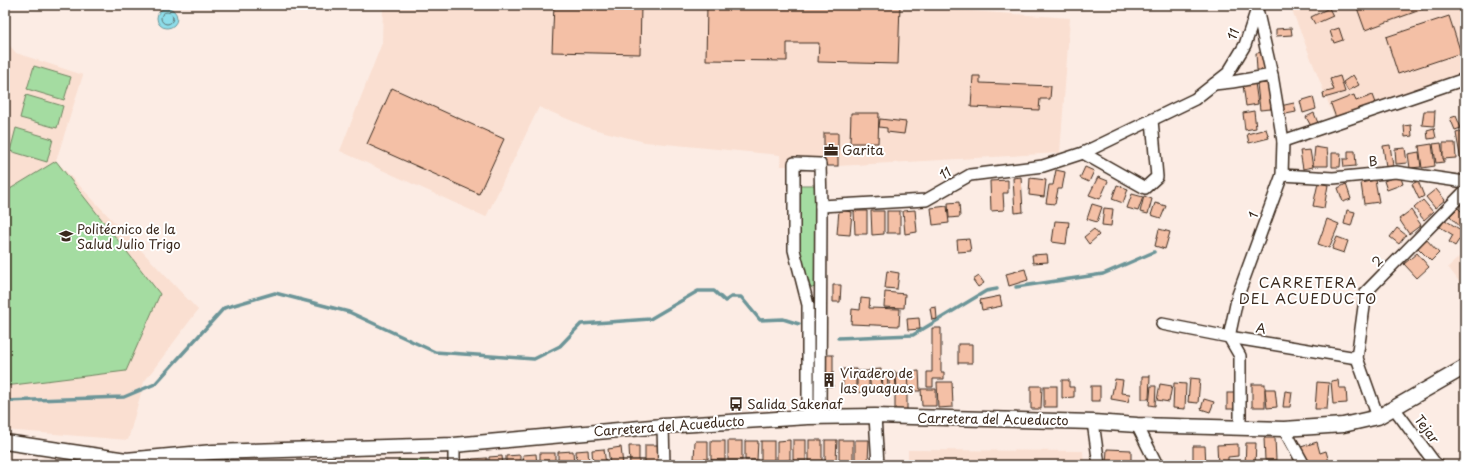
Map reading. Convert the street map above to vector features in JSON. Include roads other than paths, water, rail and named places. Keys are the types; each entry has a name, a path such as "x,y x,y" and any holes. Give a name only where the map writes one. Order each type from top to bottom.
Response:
{"street":[{"name":"1","path":"1229,337 1238,296 1282,175 1283,140 1272,75 1257,7"},
{"name":"11","path":"821,206 926,200 970,175 1043,166 1083,153 1195,99 1228,73 1245,45 1257,7"},
{"path":"1214,84 1272,75"},
{"path":"1283,140 1465,79"},
{"path":"1083,153 1145,188 1157,177 1152,120"},
{"path":"794,163 820,164 821,206 814,417 808,305 794,250 794,163"},
{"name":"B","path":"1282,175 1333,178 1396,172 1465,182"},
{"name":"2","path":"1378,417 1357,358 1366,292 1465,190"},
{"name":"A","path":"1162,324 1229,337 1357,358"},
{"path":"1229,337 1240,356 1240,428"},
{"name":"Carretera del Acueducto","path":"5,442 126,460 213,452 454,445 663,426 814,417 875,416 1284,429 1343,425 1378,417 1465,367"},
{"name":"Tejar","path":"1394,408 1434,462 1438,465"},
{"path":"875,416 878,465"},
{"path":"1093,422 1099,465"},
{"path":"1137,425 1158,465"},
{"path":"663,426 664,465"},
{"path":"1284,429 1304,465"},
{"path":"454,445 454,465"}],"water":[{"path":"163,8 171,8 177,14 177,22 171,28 163,28 157,22 157,14"}],"waterway":[{"path":"1016,287 1103,274 1154,252"},
{"path":"838,338 913,335 986,291 997,289"},
{"path":"5,401 124,397 155,384 224,308 275,293 349,312 435,352 534,359 560,346 581,324 650,319 698,291 714,291 725,301 731,297 741,297 760,320 783,319 799,324"}],"place":[{"name":"Garita","path":"831,150"},
{"name":"Politécnico de la Salud Julio Trigo","path":"66,236"},
{"name":"Viradero de las guaguas","path":"829,380"},
{"name":"Salida Sakenaf","path":"736,404"}],"district":[{"name":"CARRETERA DEL ACUEDUCTO","path":"1308,292"}]}
